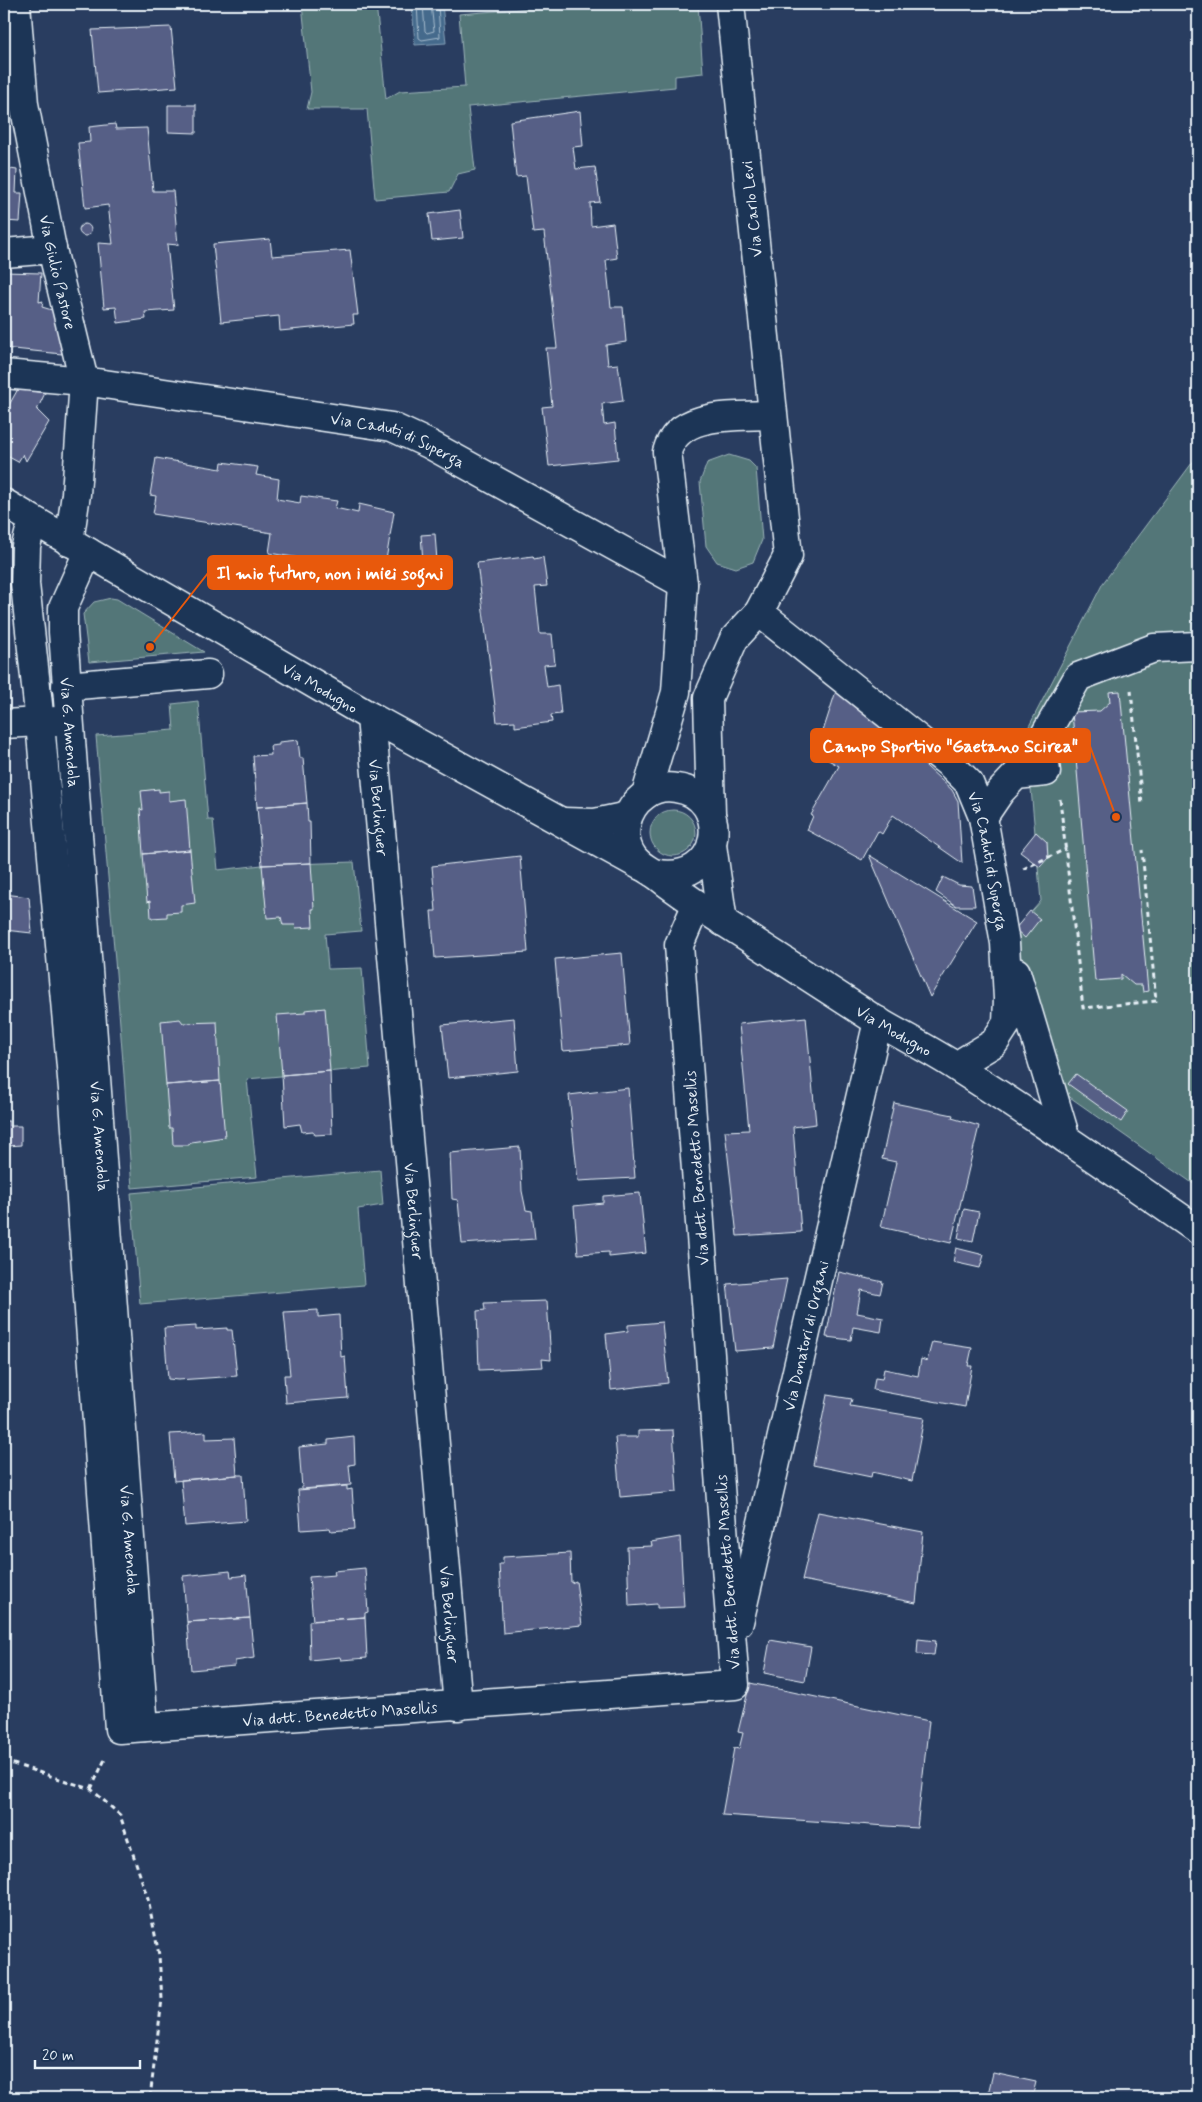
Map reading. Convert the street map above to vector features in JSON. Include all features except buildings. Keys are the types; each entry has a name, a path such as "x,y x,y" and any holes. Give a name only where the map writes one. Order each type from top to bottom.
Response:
{"street":[{"name":"Via Giulio Pastore","path":"16,4 24,104 52,249 84,380 76,494 79,547"},
{"name":"Via Carlo Levi","path":"711,815 708,698 734,639 760,612 788,556 730,4"},
{"path":"4,253 52,249"},
{"name":"Via Caduti di Superga","path":"4,374 84,380 392,427 429,444 683,584"},
{"path":"646,794 676,692 683,584 667,452 670,440 680,430 699,420 772,415"},
{"name":"Via Modugno","path":"4,503 371,717 647,870 696,906 878,1021 956,1066 1198,1230"},
{"path":"38,523 30,534 24,562 40,723 86,1099"},
{"name":"Via G. Amendola","path":"79,547 63,608 66,686 86,1099 131,1728"},
{"name":"Via Caduti di Superga","path":"760,612 951,764 969,783 983,817 1005,943 1007,1023 994,1043 956,1066"},
{"path":"983,817 1000,792 1016,775 1046,772 1042,740 1078,677 1154,648 1198,646"},
{"path":"66,686 208,674"},
{"name":"Via Berlinguer","path":"371,717 458,1706"},
{"path":"4,724 68,720"},
{"path":"712,845 705,859 694,869 681,875 667,876 647,870 632,856 626,843 625,830 628,816 635,804 646,794 660,788 676,788 690,793 703,802 711,815 714,830 712,845 724,922"},
{"path":"562,822 595,823 628,816"},
{"name":"Via dott. Benedetto Masellis","path":"131,1728 735,1685 679,945 696,906"},
{"name":"Via Caduti di Superga","path":"1005,943 1021,985 1066,1139"},
{"name":"Via Donatori di Organi","path":"733,1650 878,1021"}],"path":[{"path":"1130,681 1142,805"},
{"path":"1059,790 1083,1008 1156,1001 1142,850"},
{"path":"994,883 1066,849"},
{"path":"4,1761 91,1789 120,1815 148,1900 159,1955 162,1999 150,2098"}],"green space":[{"path":"302,4 376,4 386,99 400,91 465,87 459,14 581,4 698,4 703,73 675,76 675,87 468,107 475,170 458,174 449,192 375,199 367,109 307,109 311,92"},
{"path":"729,455 749,461 756,468 762,540 753,562 736,568 717,562 706,546 700,482 707,463"},
{"path":"1198,455 1198,1187 1064,1093 1012,934 1041,901 1026,732 1103,583"},
{"path":"111,598 117,599 204,652 89,662 83,614 94,602"},
{"path":"198,701 208,820 213,820 218,870 262,865 354,862 361,931 325,934 328,969 362,968 370,1068 247,1079 257,1177 132,1188 120,1018 96,736 174,730 172,704"},
{"path":"669,810 677,810 686,814 692,820 696,833 692,846 686,852 677,856 669,856 660,852 654,846 650,837 650,829 654,820 660,814"},
{"path":"380,1170 383,1205 358,1209 364,1285 140,1304 131,1193"}],"water":[{"path":"412,4 442,4 446,43 415,45"}],"place":[{"name":"Il mio futuro, non i miei sogni","path":"150,647"},
{"name":"Campo Sportivo \"Gaetano Scirea\"","path":"1116,817"}]}
